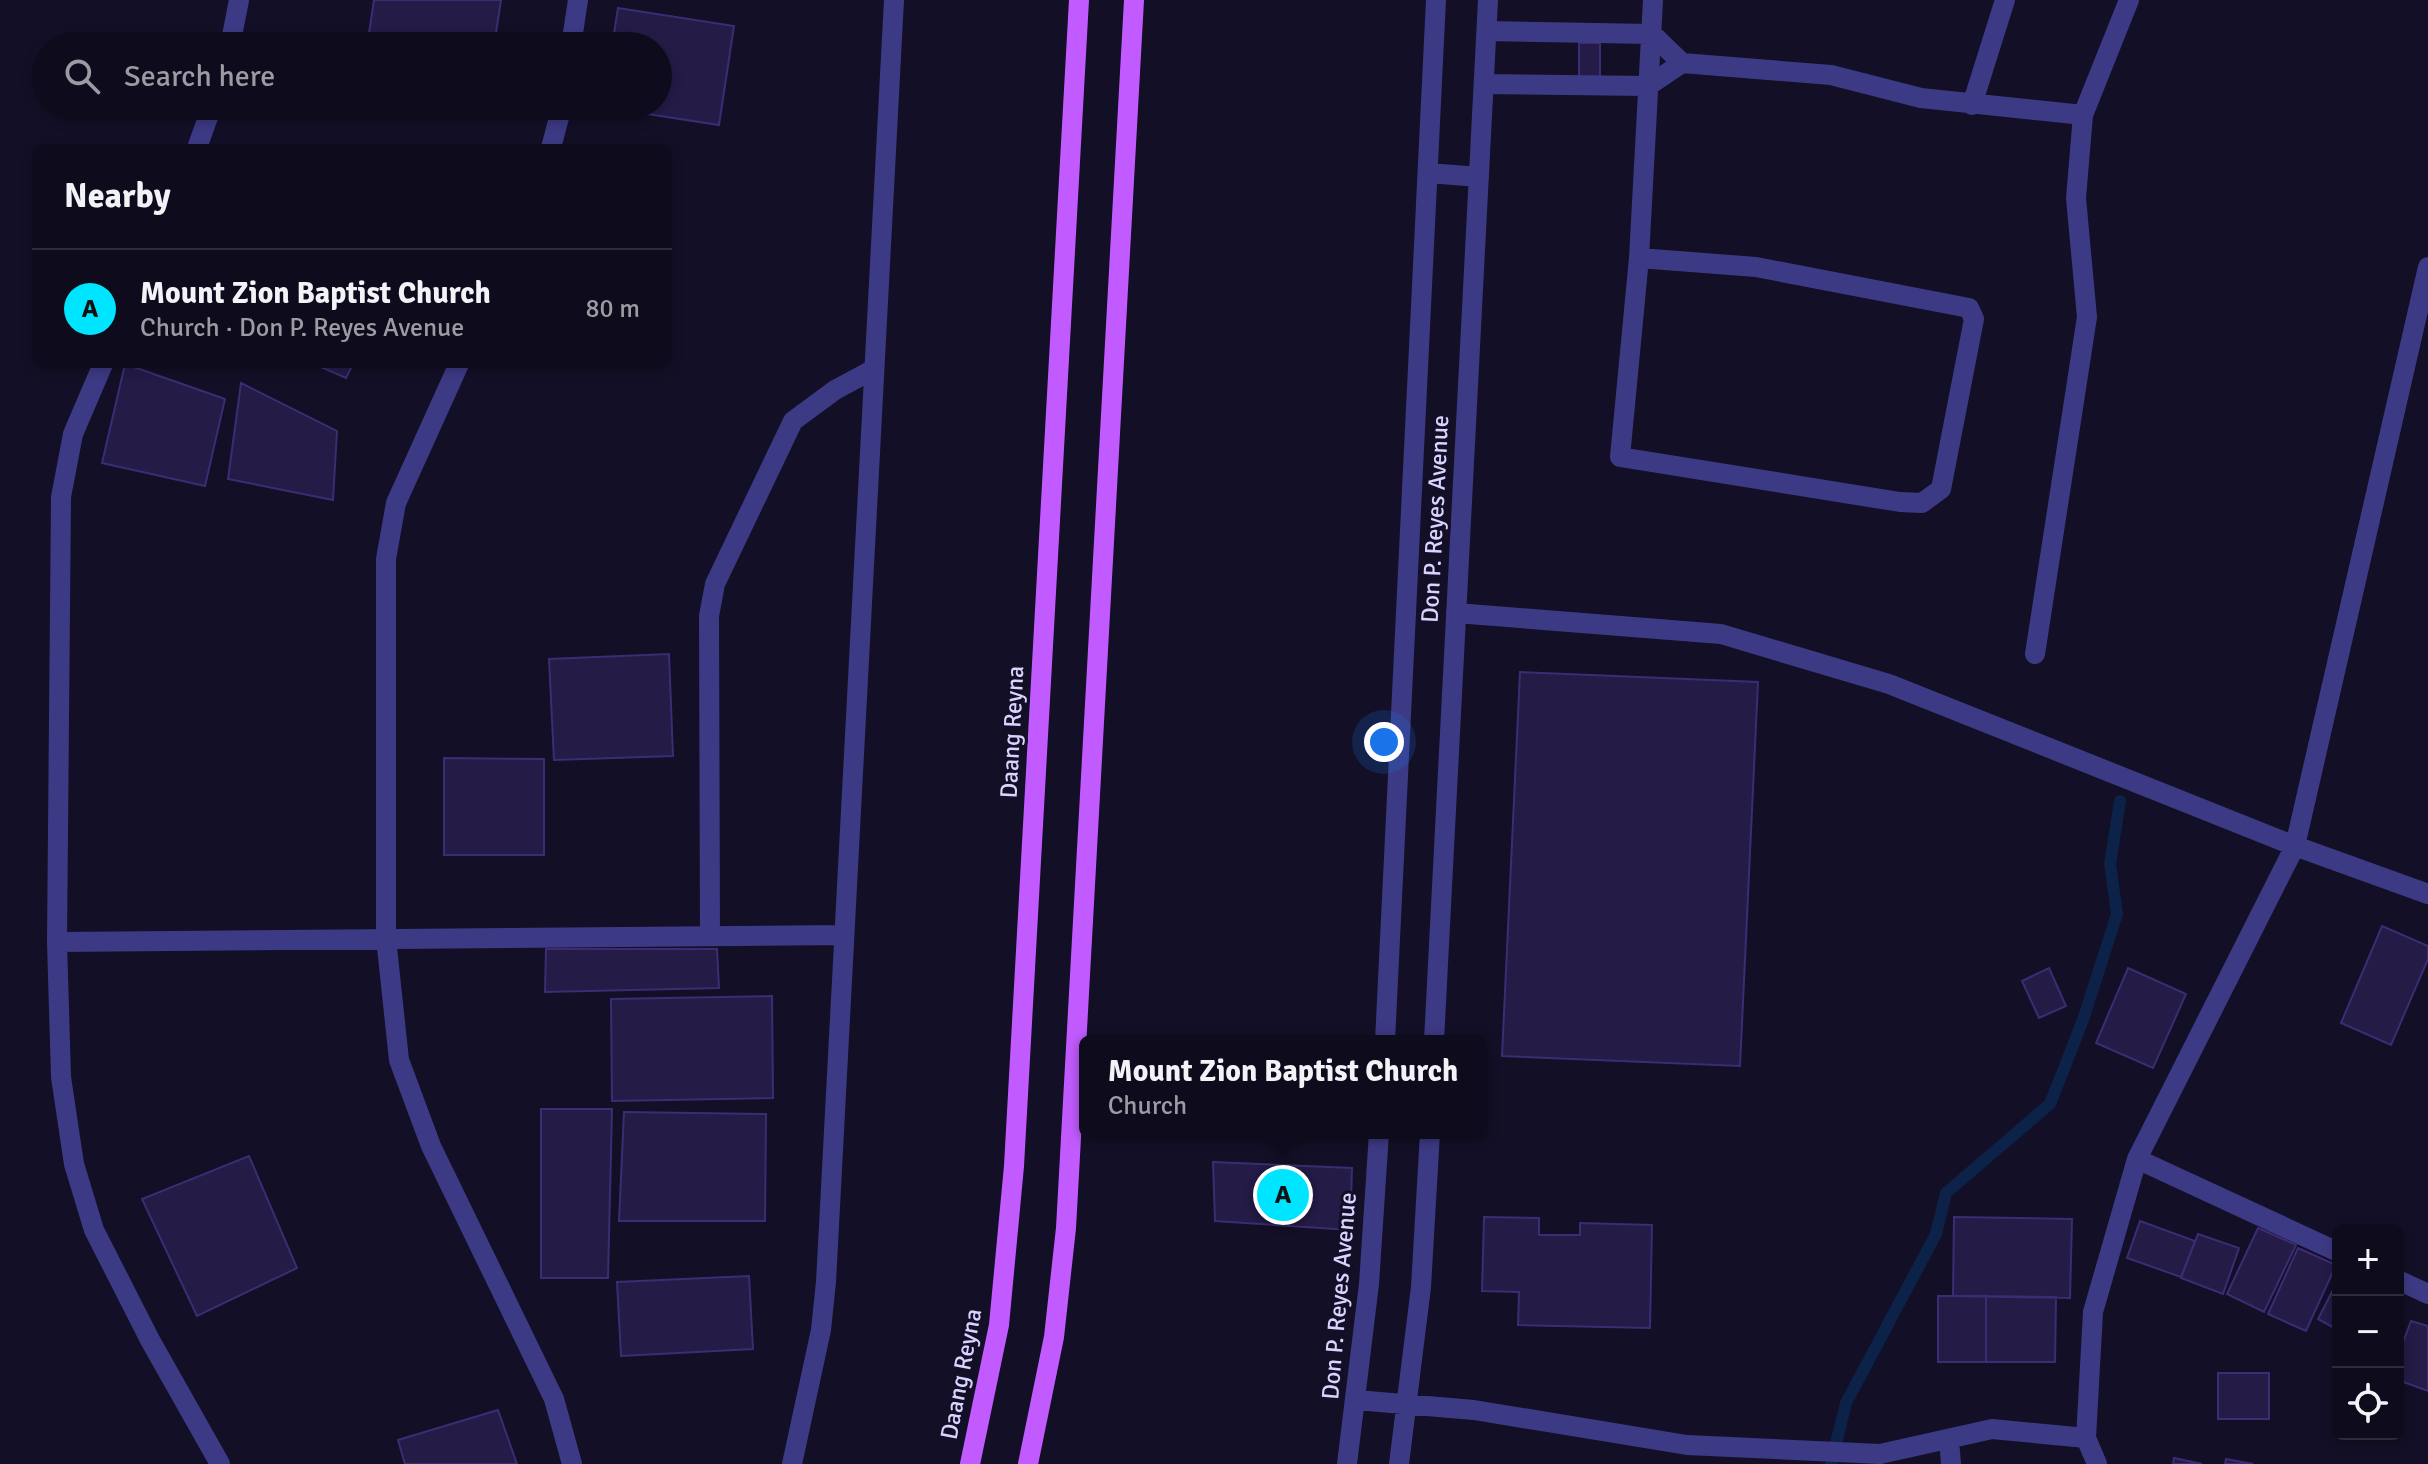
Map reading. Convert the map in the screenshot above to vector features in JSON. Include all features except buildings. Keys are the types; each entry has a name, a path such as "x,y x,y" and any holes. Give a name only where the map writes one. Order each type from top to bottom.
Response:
{"main road":[{"name":"Daang Reyna","path":"970,1464 999,1325 1014,1166 1079,0"},
{"path":"1028,1464 1054,1337 1066,1228 1134,0"}],"street":[{"path":"233,32 239,0"},
{"path":"573,32 578,0"},
{"path":"792,1464 821,1330 826,1282 894,0"},
{"name":"Don P. Reyes Avenue","path":"1385,1035 1436,0"},
{"name":"Don P. Reyes Avenue","path":"1434,1035 1488,0"},
{"path":"1639,258 1756,267 1969,308 1974,319 1941,489 1922,503 1900,502 1620,457 1639,258 1653,0"},
{"path":"1972,105 2005,0"},
{"path":"2035,654 2087,317 2076,198 2083,115 2129,0"},
{"path":"1487,31 1652,34 1682,63"},
{"path":"1484,84 1648,86 1682,63 1831,75 1921,98 2083,115"},
{"path":"198,144 207,120"},
{"path":"552,144 558,120"},
{"path":"1428,173 1479,177"},
{"path":"2097,1464 2086,1438 2093,1312 2137,1159 2295,846 2428,267"},
{"path":"101,368 73,434 61,497 57,942 61,1077 74,1164 94,1230 150,1340 220,1464"},
{"path":"457,368 396,503 386,559 386,938 399,1060 431,1146 554,1399 572,1464"},
{"path":"710,935 709,616 715,584 793,421 835,390 874,369"},
{"path":"1456,613 1721,634 1889,684 2295,846 2428,894"},
{"path":"57,942 843,935"},
{"name":"Don P. Reyes Avenue","path":"1347,1464 1356,1400 1378,1139"},
{"path":"1399,1464 1421,1287 1430,1139"},
{"path":"2137,1159 2332,1249"},
{"path":"2404,1283 2428,1294"},
{"path":"1356,1400 1474,1410 1687,1445 1880,1454 1992,1429 2086,1438"},
{"path":"1949,1439 1951,1464"}],"waterway":[{"path":"1831,1464 1846,1403 1936,1234 1946,1193 2050,1104 2083,1020 2117,914 2110,864 2120,801"}],"place":[{"name":"Mount Zion Baptist Church","path":"1283,1195"}]}
